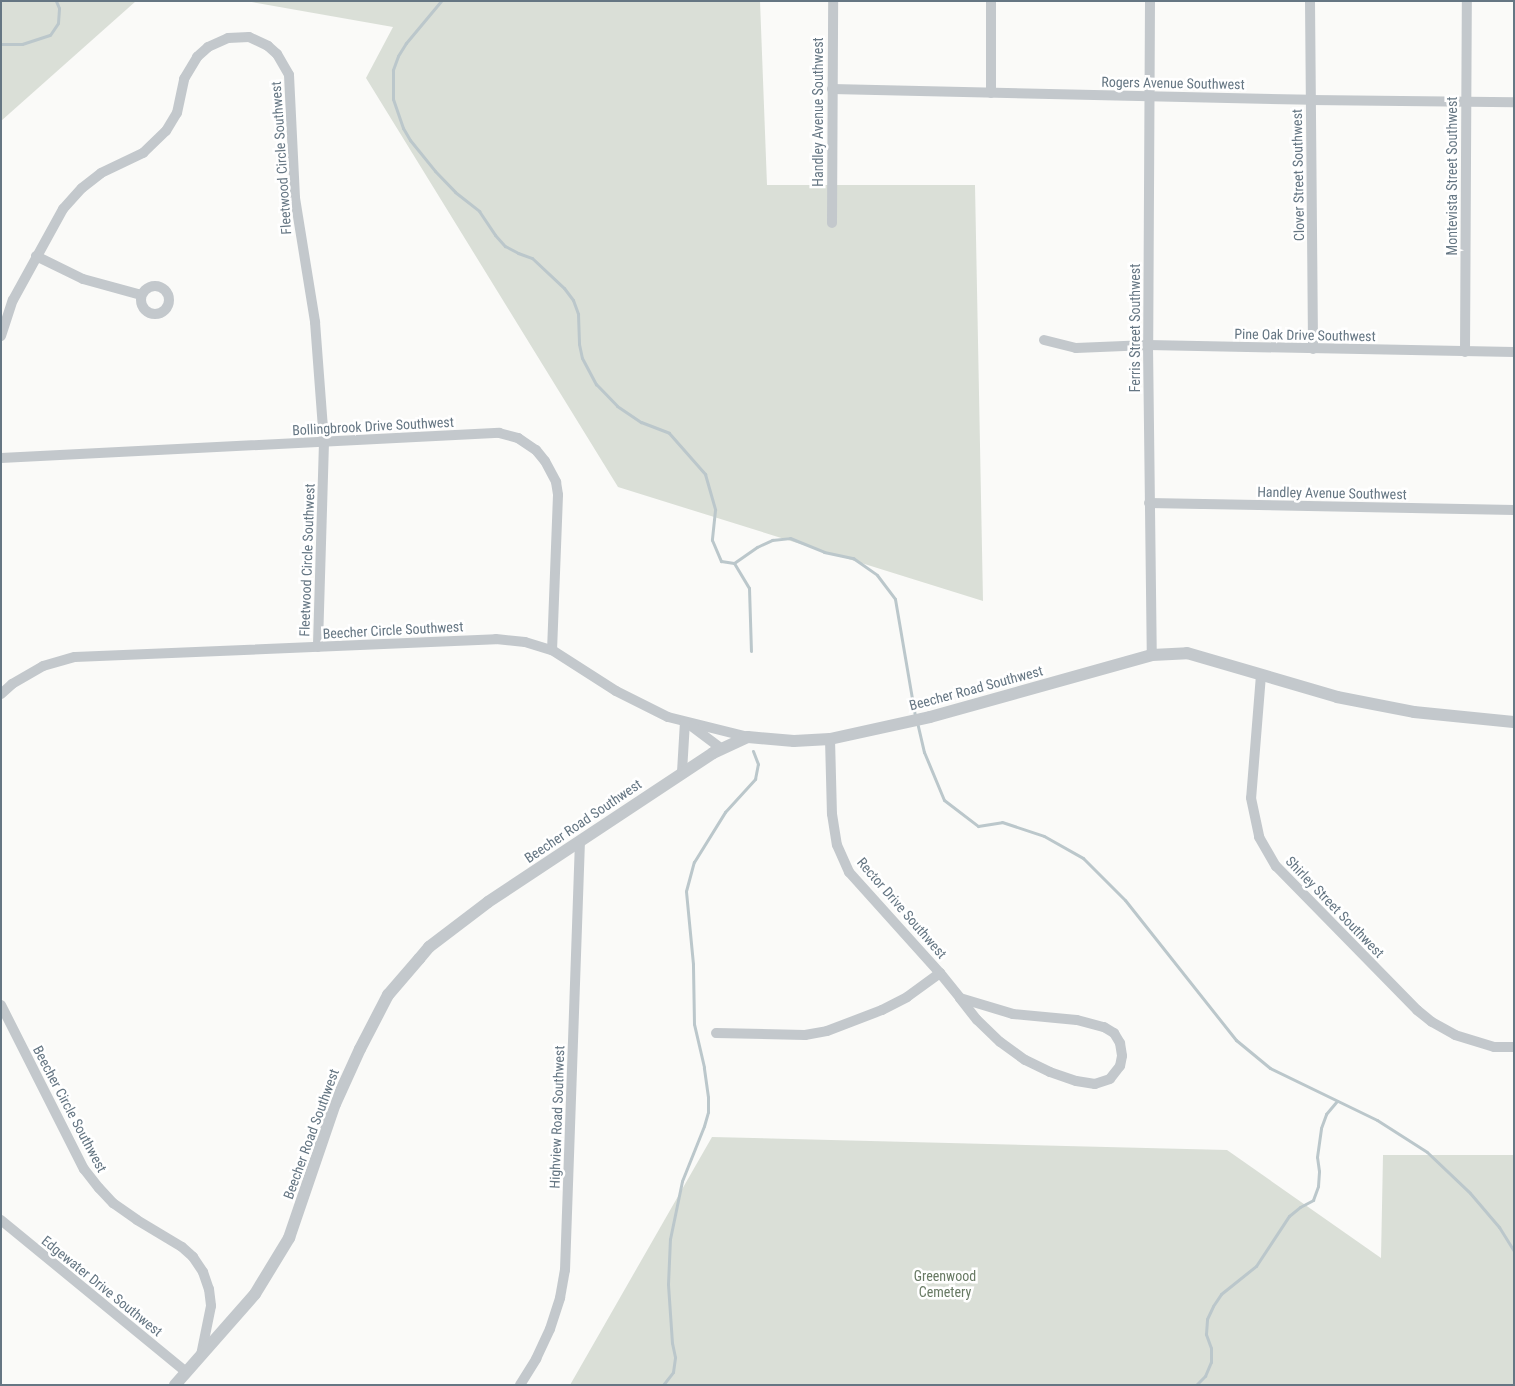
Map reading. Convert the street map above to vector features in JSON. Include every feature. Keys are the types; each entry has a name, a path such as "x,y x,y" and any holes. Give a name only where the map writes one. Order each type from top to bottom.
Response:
{"street":[{"name":"Handley Avenue Southwest","path":"832,223 833,1"},
{"path":"991,1 991,92"},
{"name":"Ferris Street Southwest","path":"1150,1 1148,346 1152,656"},
{"name":"Clover Street Southwest","path":"1310,1 1313,349"},
{"name":"Montevista Street Southwest","path":"1465,352 1467,1"},
{"name":"Fleetwood Circle Southwest","path":"1,336 13,300 63,209 82,188 101,173 143,153 166,131 176,113 184,79 197,57 208,47 228,38 249,37 268,46 277,54 289,75 296,198 315,322 324,442 318,647"},
{"name":"Rogers Avenue Southwest","path":"832,89 1311,100 1514,102"},
{"path":"36,256 83,280 142,295"},
{"name":"Pine Oak Drive Southwest","path":"1044,340 1076,348 1148,346 1514,352"},
{"name":"Bollingbrook Drive Southwest","path":"1,458 499,433 518,438 536,450 551,470 558,495 552,650"},
{"name":"Handley Avenue Southwest","path":"1149,503 1514,510"},
{"name":"Beecher Circle Southwest","path":"1,694 12,684 35,670 62,659 496,638 525,642 552,650 616,691 668,717 748,737"},
{"name":"Beecher Road Southwest","path":"175,1385 255,1294 289,1238 335,1104 376,1016 388,995 430,947 488,902 682,772 722,749 748,737 794,741 830,739 930,717 1152,656 1187,653 1337,697 1404,710 1514,722"},
{"name":"Shirley Street Southwest","path":"1261,676 1250,798 1259,837 1276,866 1417,1010 1432,1022 1455,1035 1494,1046 1514,1047"},
{"path":"682,772 685,722"},
{"name":"Beecher Circle Southwest","path":"685,722 722,749"},
{"name":"Rector Drive Southwest","path":"830,739 832,814 837,845 848,872 940,973 977,1020 1000,1042 1025,1060 1050,1072 1076,1081 1095,1084 1110,1078 1120,1066 1122,1056 1120,1043 1114,1033 1104,1027 1076,1020 1013,1014 960,998"},
{"name":"Highview Road Southwest","path":"520,1385 536,1359 550,1329 560,1298 565,1270 580,841"},
{"path":"716,1034 805,1035 828,1031 882,1010 907,997 940,973"},
{"name":"Beecher Circle Southwest","path":"1,1005 84,1169 113,1203 182,1247 193,1257 203,1272 210,1289 211,1306 201,1355"},
{"name":"Edgewater Drive Southwest","path":"1,1220 186,1372"}],"green space":[{"path":"1,1 136,1 1,121"},
{"path":"246,1 760,1 767,185 975,185 983,601 618,487 366,78 393,27"},
{"name":"Greenwood Cemetery","path":"712,1137 1227,1150 1381,1258 1383,1155 1514,1155 1514,1385 570,1385"}],"waterway":[{"path":"1,44 22,44 50,35 58,23 59,8 56,1"},
{"path":"441,1 406,43 398,56 393,70 393,99 403,128 410,140 455,192 479,211 505,246 532,258 564,288 573,300 578,314 579,344 582,358 596,384 617,406 641,422 669,433 705,474 715,510 712,540 721,561 734,563 757,547 772,540 790,538 824,552 853,558 877,575 895,599 915,716"},
{"path":"734,563 749,588 751,651"},
{"path":"917,722 924,752 944,800 978,826 1002,822 1044,836 1083,858 1125,900 1236,1040 1270,1068 1377,1120 1427,1152 1470,1193 1499,1227 1514,1251"},
{"path":"663,1385 673,1372 675,1357 672,1343 668,1284 670,1239 682,1181 708,1112 704,1067 694,1024 693,964 686,891 694,862 725,812 755,779 758,764 753,751"},
{"path":"1196,1385 1205,1376 1211,1362 1211,1348 1206,1334 1207,1319 1213,1306 1221,1294 1256,1266 1289,1216 1313,1200 1318,1186 1319,1171 1317,1157 1321,1128 1326,1114 1337,1101"}]}
